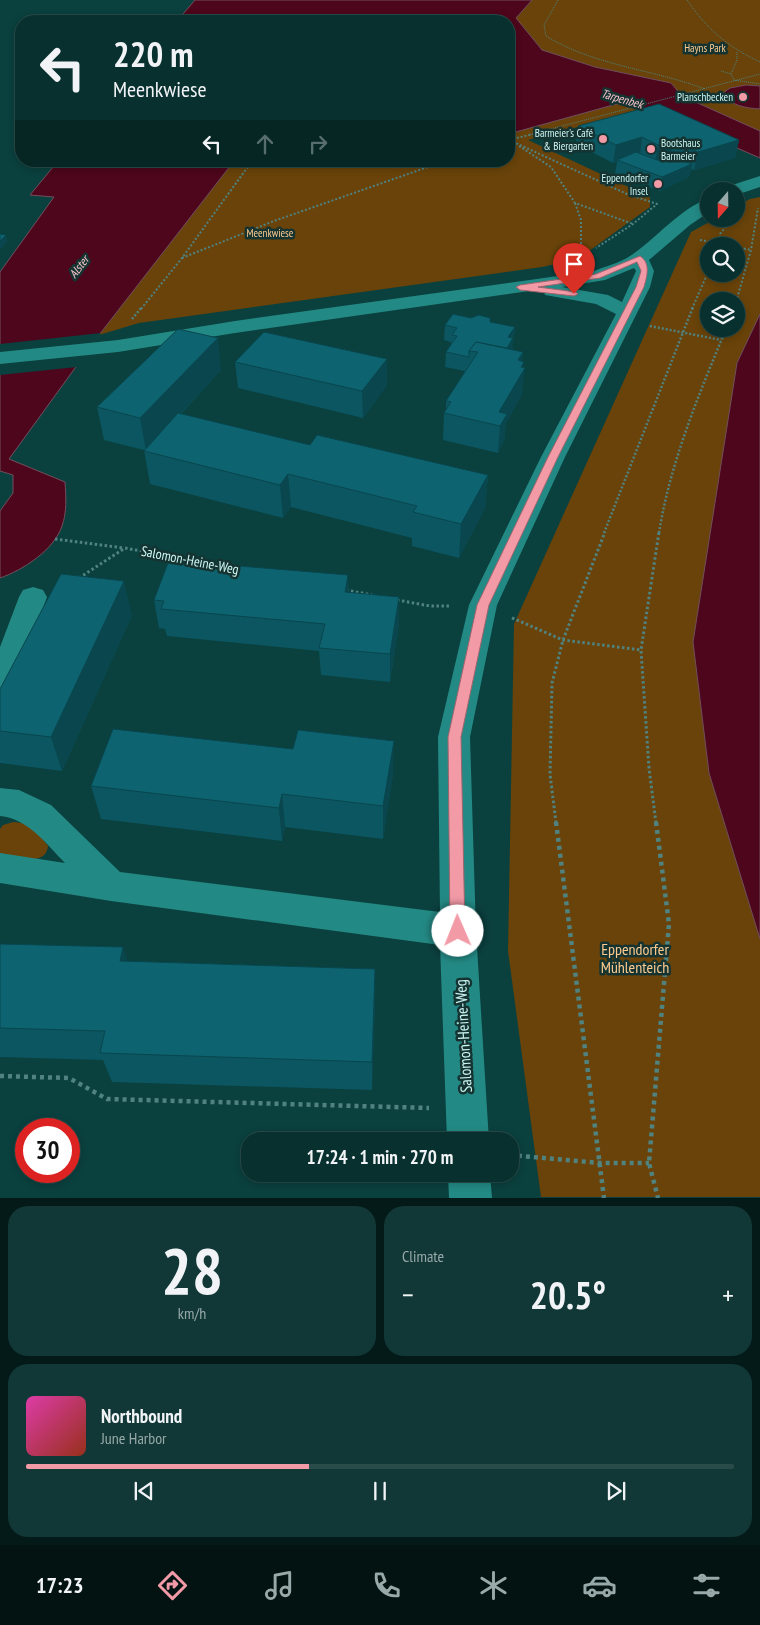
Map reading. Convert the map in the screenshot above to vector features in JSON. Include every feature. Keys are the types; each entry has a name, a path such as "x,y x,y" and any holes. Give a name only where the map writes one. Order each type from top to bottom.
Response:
{"street":[{"path":"745,186 760,181"},
{"path":"0,358 118,346 235,327 598,276 640,259 684,221 700,210"},
{"name":"Salomon-Heine-Weg","path":"468,1132 458,931 454,737 483,605 553,457 636,319 645,271 640,259"},
{"path":"520,287 601,299 636,319"},
{"path":"0,685 33,597"},
{"path":"0,802 19,804 38,816 111,886"},
{"path":"0,868 111,886 458,931"},
{"path":"470,1182 471,1198"}],"path":[{"path":"558,0 544,25 546,36 560,46 585,55 706,89"},
{"path":"687,0 708,31 724,44 760,62"},
{"path":"718,52 724,44"},
{"path":"731,74 737,60 737,51"},
{"path":"720,71 731,74 734,80"},
{"path":"515,138 760,74"},
{"path":"734,80 760,84"},
{"path":"515,143 627,194 657,204 633,224"},
{"path":"515,144 551,167 576,203 581,220 582,261"},
{"path":"118,346 127,324 182,258 248,167"},
{"path":"182,258 274,221 428,167"},
{"path":"576,203 640,226"},
{"path":"739,292 752,250 759,203"},
{"path":"695,239 700,240"},
{"path":"745,248 752,250"},
{"path":"604,1198 550,774 552,683 564,640 682,332 704,282"},
{"path":"636,319 682,332 721,340"},
{"path":"658,1198 649,1163 669,924 649,768 641,650 664,501 700,391 722,337"},
{"path":"54,540 125,548"},
{"name":"Salomon-Heine-Weg","path":"33,597 54,594 125,548 249,571"},
{"path":"344,590 373,595"},
{"path":"392,599 430,606 483,605 564,640 641,650"},
{"path":"0,1076 69,1078 106,1098 467,1110"},
{"path":"519,1156 600,1163 649,1163"}],"green space":[{"name":"Hayns Park","path":"532,0 760,0 760,86 746,85 727,100 740,106 760,109 760,131 682,96 671,83 595,67 542,50 516,18"},
{"name":"Meenkwiese","path":"624,102 643,110 528,140 650,197 650,207 578,259 542,267 139,323 99,335 229,167 515,167 515,132"},
{"name":"Eppendorfer Mühlenteich","path":"760,197 760,314 737,363 709,773 760,939 760,1197 541,1197 508,951 514,624 691,232 700,227 745,228 745,202"},
{"path":"13,822 34,828 48,846 46,853 42,857 29,859 0,854 0,829 3,825"}],"water":[{"name":"Tarpenbek","path":"195,0 532,0 516,18 542,50 595,67 671,83 682,96 760,131 760,158 654,112 643,110 624,102 515,132 515,15 182,15"},
{"name":"Planschbecken","path":"746,85 760,86 760,109 734,104 723,93 730,88"},
{"name":"Alster","path":"53,167 229,167 99,335 9,459 65,482 66,499 64,521 52,543 37,558 18,570 0,578 0,511 13,493 13,475 0,471 0,272 54,197 30,195"},
{"path":"760,314 760,939 709,773 693,642 737,363"}],"pier":[{"path":"101,333 77,367 0,375 0,344"}],"building":[{"path":"659,104 739,140 698,152 673,141 658,145 642,137 616,145 578,126"},
{"path":"636,152 660,161 671,156 692,164 662,177 617,160"},
{"path":"0,234 6,235 0,241"},
{"path":"453,314 471,318 479,315 490,318 490,322 515,327 508,337 513,338 507,348 476,342 469,351 469,357 446,352 457,336 452,335 457,328 445,325"},
{"path":"178,329 218,338 140,418 97,407"},
{"path":"264,332 387,359 362,391 235,362"},
{"path":"476,342 523,352 518,360 524,362 521,367 525,368 499,412 507,414 500,426 444,413 451,402 446,401 478,352 469,351"},
{"path":"178,413 310,445 317,435 488,475 461,524 413,512 417,506 288,474 280,485 144,451"},
{"path":"168,563 238,569 239,566 348,575 345,592 399,597 390,654 319,648 325,624 161,609 164,601 154,600"},
{"path":"61,574 124,581 51,737 0,731 0,689"},
{"path":"113,729 293,749 298,730 394,741 383,806 282,794 279,808 91,786"},
{"path":"0,944 123,947 120,961 375,969 372,1062 100,1053 105,1031 0,1028"}],"place":[{"name":"Planschbecken","path":"743,97"},
{"name":"Barmeier's Café & Biergarten","path":"603,139"},
{"name":"Bootshaus Barmeier","path":"651,149"},
{"name":"Eppendorfer Insel","path":"658,184"}],"route":[{"path":"458,931 454,737 483,605 553,457 640,287 645,271 640,259 598,276 520,287 574,294"}]}
